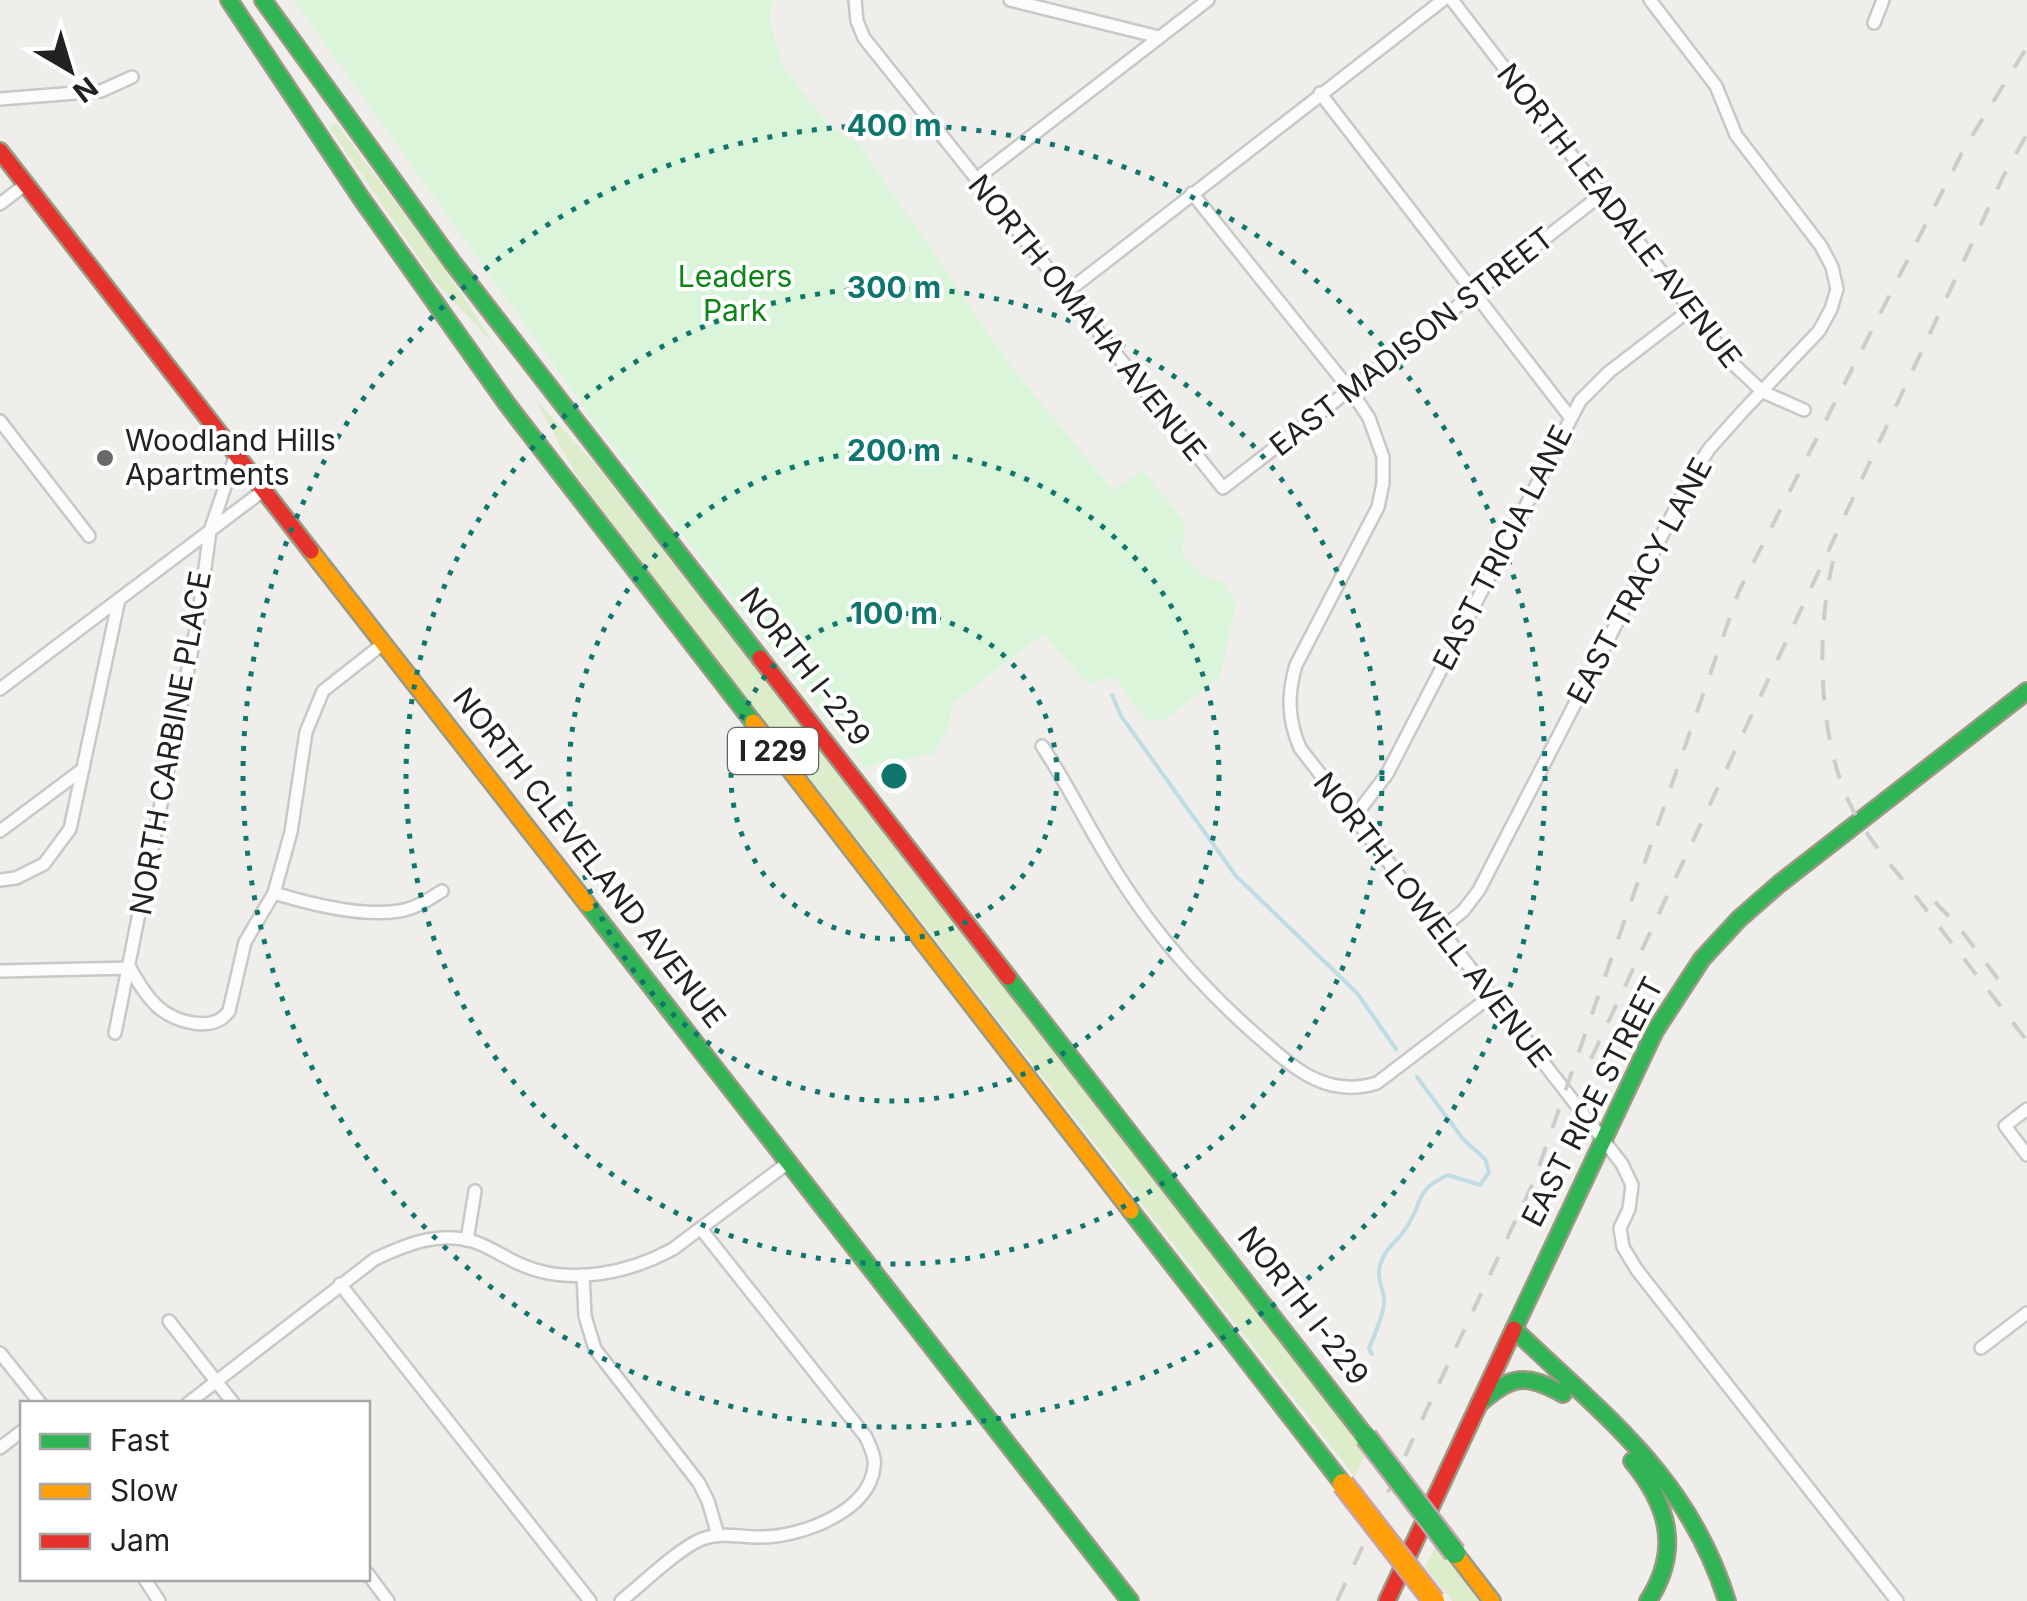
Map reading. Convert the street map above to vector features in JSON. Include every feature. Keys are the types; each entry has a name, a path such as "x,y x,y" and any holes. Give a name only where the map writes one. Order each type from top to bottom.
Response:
{"main road":[{"name":"I 229","path":"229,0 361,198 537,445 1434,1601"},
{"name":"NORTH I-229","path":"263,0 465,278 1492,1601"},
{"name":"NORTH CLEVELAND AVENUE","path":"0,151 1130,1601"},
{"name":"EAST RICE STREET","path":"1387,1601 1668,1007 1721,937 1779,884 2027,691"},
{"path":"1512,1335 1563,1394 1638,1467 1660,1504 1668,1550 1659,1584 1648,1601"},
{"path":"1512,1335 1630,1441 1682,1501 1707,1542 1727,1601"},
{"path":"1479,1404 1503,1383 1522,1377 1540,1381 1563,1394"},
{"path":"1460,1559 1511,1601"}],"street":[{"name":"NORTH OMAHA AVENUE","path":"855,0 864,38 1223,488"},
{"path":"1010,0 1159,36"},
{"path":"976,179 1208,0"},
{"path":"1067,292 1442,0"},
{"name":"NORTH LEADALE AVENUE","path":"1452,0 1731,362 1762,392 1804,410"},
{"name":"EAST TRACY LANE","path":"1439,930 1463,911 1478,890 1695,471 1709,449 1819,331 1837,289 1821,246 1736,135 1716,86 1650,0"},
{"path":"1874,23 1883,0"},
{"path":"0,99 101,92 132,77"},
{"path":"1320,93 1570,418"},
{"path":"0,204 26,184"},
{"name":"NORTH LOWELL AVENUE","path":"1192,193 1351,391 1380,442 1382,495 1296,665 1290,686 1292,728 1300,748 1622,1164 1632,1185 1629,1209 1620,1228 1623,1247 1637,1270 1898,1601"},
{"name":"EAST MADISON STREET","path":"1223,488 1601,195"},
{"name":"EAST TRICIA LANE","path":"1352,820 1387,774 1586,392 1691,309"},
{"path":"0,421 89,536"},
{"name":"NORTH CARBINE PLACE","path":"115,1034 198,619 210,530 236,454"},
{"path":"0,690 264,490"},
{"path":"0,880 16,878 44,864 63,842 75,812 119,599"},
{"path":"0,971 130,968 149,998 166,1014 212,1025 223,1020 229,1012 245,942 274,894 291,832 306,732 322,691 384,643"},
{"path":"1042,746 1104,854 1164,939 1238,1019 1310,1079 1336,1088 1362,1088 1376,1083 1491,996"},
{"path":"0,831 83,769"},
{"path":"274,894 326,906 383,912 412,908 442,891"},
{"path":"2027,1109 2005,1126 2027,1155"},
{"path":"191,1401 340,1284 375,1259 409,1243 439,1238 468,1240 526,1267 555,1274 611,1272 655,1259 789,1162"},
{"path":"468,1240 475,1191"},
{"path":"621,1601 698,1540 718,1535 762,1537 804,1531 826,1523 870,1483 876,1462 866,1437 701,1229"},
{"path":"582,1275 585,1316 595,1349 699,1483 718,1535"},
{"path":"340,1284 590,1601"},
{"path":"1981,1348 2027,1312"},
{"path":"170,1321 232,1401"},
{"path":"0,1352 39,1401"},
{"path":"0,1448 20,1432"},
{"path":"370,1577 388,1601"}],"green space":[{"name":"Leaders Park","path":"294,0 773,0 769,18 782,65 830,127 859,144 1012,368 1113,490 1143,471 1185,522 1182,555 1205,578 1222,581 1236,604 1220,677 1163,721 1146,720 1114,677 1088,684 1043,634 953,703 947,731 931,757 927,754 864,767 601,431"},
{"path":"336,123 442,265 496,347 434,280 329,127"},
{"path":"535,399 597,466 1366,1453 1355,1477 662,589 576,475"},
{"path":"1436,1546 1480,1601 1452,1601 1425,1567"}],"waterway":[{"path":"1112,695 1121,716 1236,876 1357,993 1396,1049"},
{"path":"1372,1354 1369,1348 1384,1303 1380,1265 1412,1219 1424,1192 1448,1175 1480,1185 1489,1172 1485,1159 1463,1139 1417,1077"}],"railway":[{"path":"1337,1601 1534,1181 1739,591 1964,149 2027,47"},
{"path":"1591,1059 2003,177 2027,134"},
{"path":"1833,561 1824,619 1823,683 1831,746 1849,802 1879,850 2027,1041"},
{"path":"1935,902 1998,979"}],"traffic: fast":[{"path":"229,0 361,198 507,404 753,722"},
{"path":"263,0 453,263 760,658"},
{"path":"1514,1329 1655,1031 1702,959 1779,884 2027,691"},
{"path":"587,904 1130,1601"},
{"path":"1008,977 1366,1437"},
{"path":"1131,1211 1343,1484"},
{"path":"1514,1329 1611,1420 1666,1483 1690,1518 1727,1601"},
{"path":"1479,1404 1500,1387 1519,1380 1563,1394"},
{"path":"1366,1437 1455,1553"},
{"path":"1632,1461 1655,1495 1666,1529 1665,1564 1648,1601"}],"traffic: slow":[{"path":"311,551 587,904"},
{"path":"753,722 1131,1211"},
{"path":"1343,1484 1434,1601"},
{"path":"1455,1553 1492,1601"}],"traffic: jam":[{"path":"0,151 311,551"},
{"path":"760,658 1008,977"},
{"path":"1387,1601 1514,1329"}],"place":[{"name":"Woodland Hills Apartments","path":"105,458"}]}
